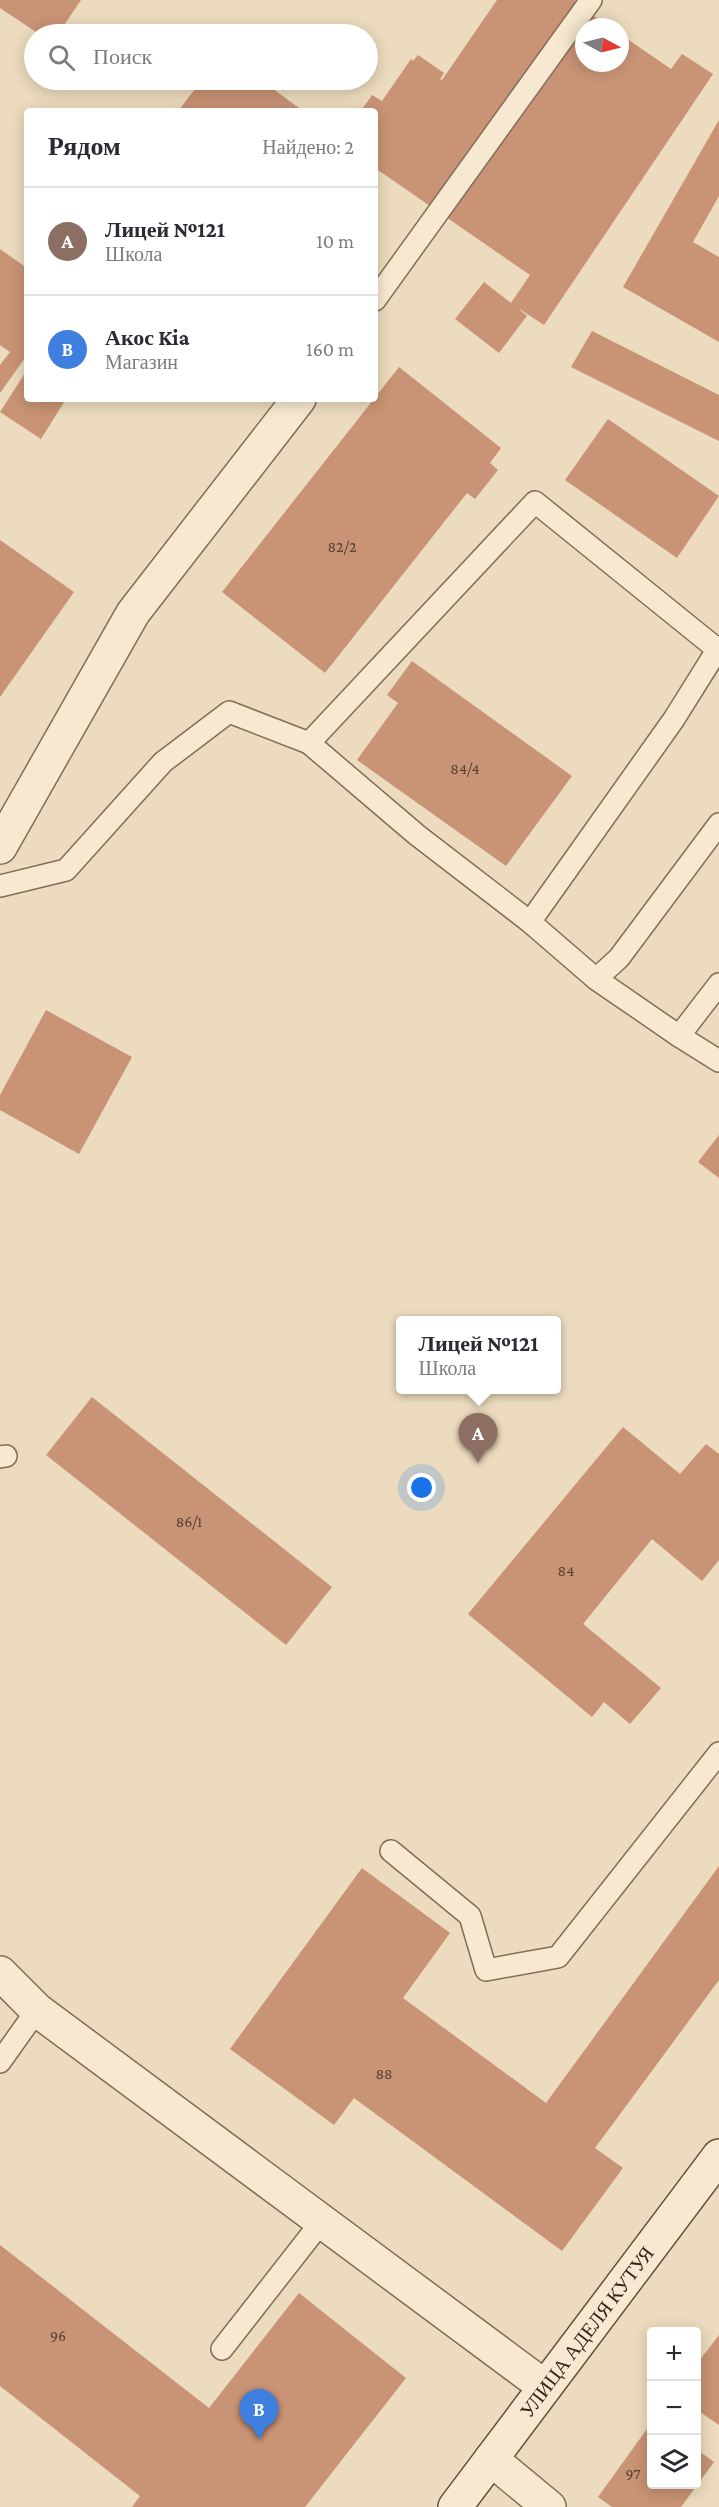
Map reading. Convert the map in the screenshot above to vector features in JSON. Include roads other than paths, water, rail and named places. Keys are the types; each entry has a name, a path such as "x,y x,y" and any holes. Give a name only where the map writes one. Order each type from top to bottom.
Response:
{"street":[{"path":"0,847 133,614 297,402"},
{"path":"0,1973 37,2010 545,2387"},
{"name":"УЛИЦА АДЕЛЯ КУТУЯ","path":"455,2507 719,2156"},
{"path":"491,2459 549,2507"}],"lane":[{"path":"378,296 591,0"},
{"path":"309,743 535,502 718,648 674,719 530,922"},
{"path":"0,886 66,870 163,762 229,712 309,743 417,835 530,922 596,978 719,1061"},
{"path":"596,978 619,958 719,824"},
{"path":"679,1036 719,984"},
{"path":"391,1851 470,1916 486,1970 558,1957 719,1753"},
{"path":"0,2062 37,2010"},
{"path":"222,2349 322,2221"}],"place":[{"name":"Лицей №121","path":"478,1463"},
{"name":"Акос Kia","path":"259,2439"}]}
